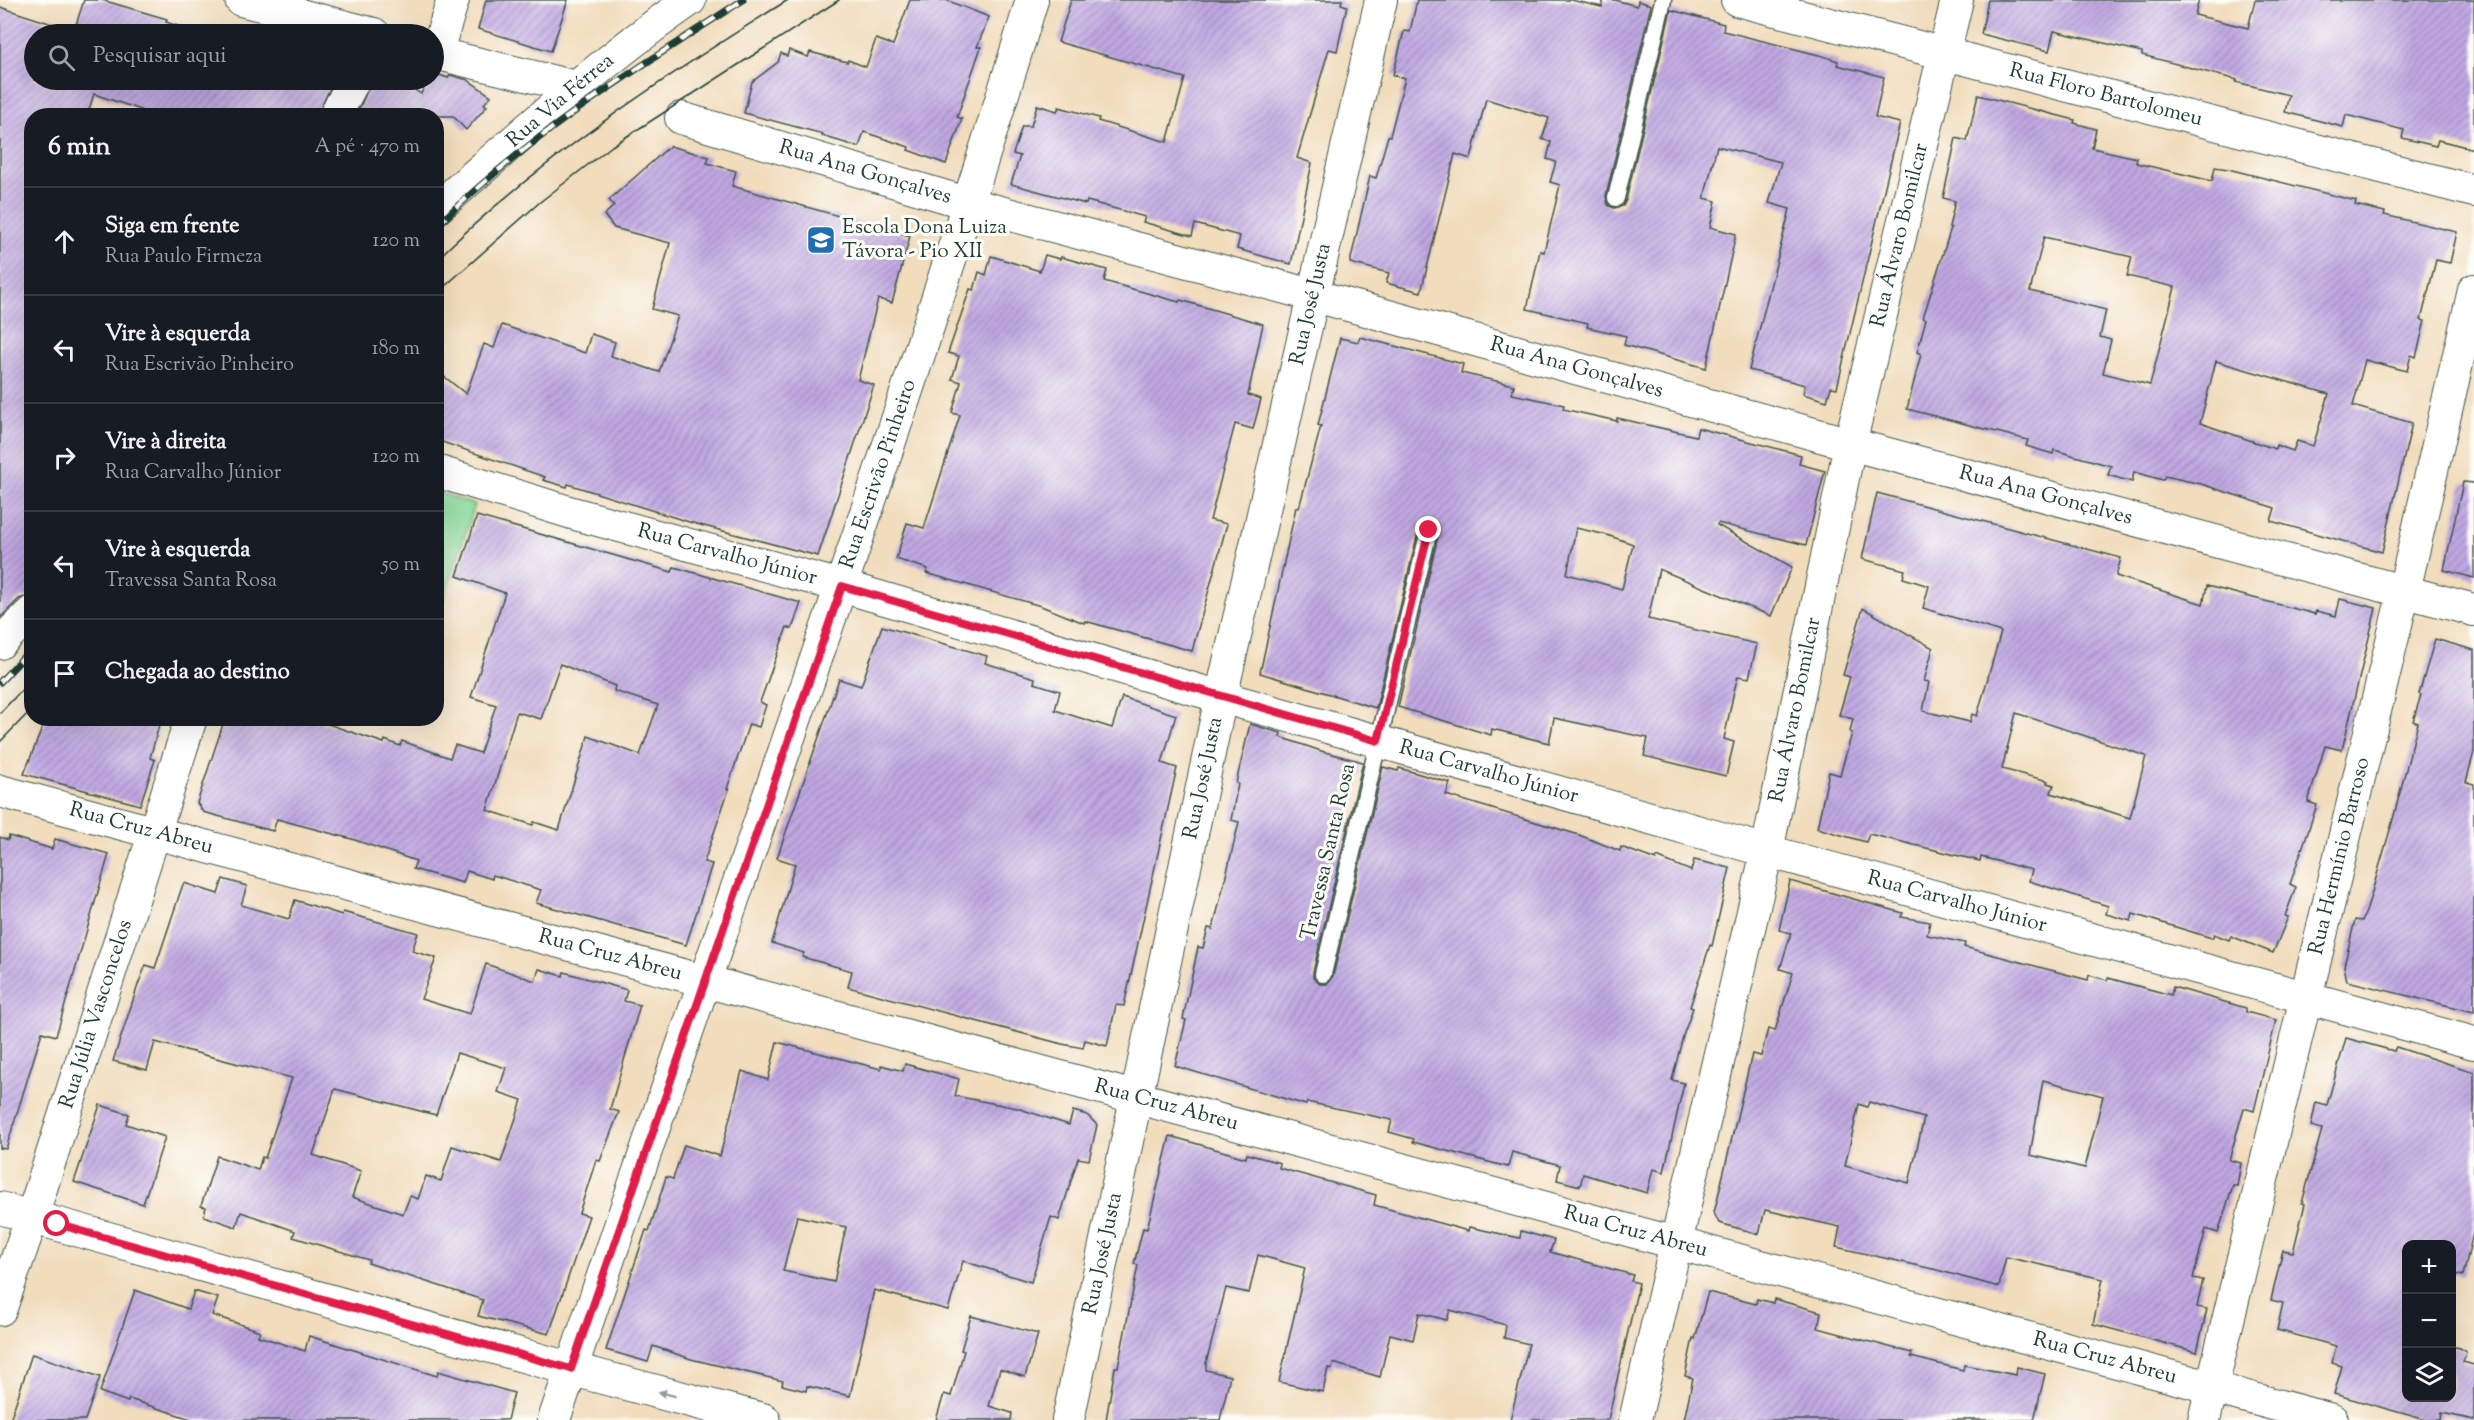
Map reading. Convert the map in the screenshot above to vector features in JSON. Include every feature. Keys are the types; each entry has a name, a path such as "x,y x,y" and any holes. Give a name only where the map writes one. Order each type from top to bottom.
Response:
{"street":[{"path":"242,0 335,24"},
{"path":"444,26 453,0"},
{"name":"Rua Via Férrea","path":"444,202 576,87 690,0"},
{"name":"Rua Escrivão Pinheiro","path":"554,1420 704,980 842,586 970,204 1032,0"},
{"name":"Rua José Justa","path":"1068,1420 1221,697 1381,0"},
{"name":"Rua Floro Bartolomeu","path":"1737,0 2474,191"},
{"name":"Rua Álvaro Bomilcar","path":"1635,1420 1767,851 1850,444 1957,0"},
{"path":"444,55 576,87"},
{"path":"339,108 349,90"},
{"name":"Rua Ana Gonçalves","path":"681,118 970,204 1850,444 2474,610"},
{"name":"Rua Hermínio Barroso","path":"2204,1420 2404,591 2474,290"},
{"name":"Rua Carvalho Júnior","path":"444,473 572,513 842,586 1221,697 1767,851 2474,1043"},
{"path":"0,643 24,620"},
{"name":"Rua Júlia Vasconcelos","path":"0,1309 32,1217 188,726"},
{"name":"Rua Cruz Abreu","path":"0,791 2332,1420"},
{"path":"0,1208 571,1369 764,1420"}],"lane":[{"path":"1616,198 1663,0"},
{"name":"Travessa Santa Rosa","path":"1323,974 1429,530"}],"green space":[{"path":"444,495 475,505 444,598"}],"building":[{"path":"84,0 102,0 167,19 166,22 172,24 76,24"},
{"path":"486,0 568,0 551,51 478,29"},
{"path":"910,0 946,0 989,17 977,47 981,47 957,117 962,119 946,164 908,150 909,147 864,132 859,147 822,136 823,134 744,113 752,82 778,62 781,53 787,56 789,50 808,57 810,52 847,62 848,60 866,67 876,39 893,45"},
{"path":"1071,0 1342,0 1341,4 1347,6 1337,51 1329,49 1297,158 1312,163 1291,264 1237,249 1240,236 1195,224 1192,236 1143,222 1145,217 1011,184 1020,156 1013,154 1022,126 1031,126 1037,105 1057,111 1059,107 1099,118 1098,121 1167,142 1185,78 1058,42"},
{"path":"1417,0 1571,0 1602,7 1603,0 1615,0 1637,6 1638,1 1651,5 1606,196 1608,205 1614,208 1623,206 1626,200 1671,10 1724,24 1723,31 1823,56 1838,61 1837,65 1884,77 1875,117 1900,123 1837,388 1831,387 1827,401 1803,394 1805,385 1749,370 1790,209 1769,203 1781,162 1717,146 1704,198 1716,201 1710,227 1736,234 1706,368 1624,345 1626,336 1587,327 1588,323 1527,309 1540,251 1544,252 1560,185 1550,182 1556,162 1547,159 1551,142 1542,139 1549,118 1486,99 1471,159 1455,154 1421,292 1386,283 1389,273 1350,263 1370,176 1376,178 1405,78 1393,75 1404,31 1410,32"},
{"path":"1988,0 2199,0 2195,15 2248,28 2255,0 2474,0 2474,149 2438,140 2436,146 2402,138 2404,130 2346,115 2343,127 2285,112 2289,95 2142,55 2142,52 2054,31 2049,51 1981,34"},
{"path":"0,7 52,24 24,24 24,90 329,90 321,108 135,108 94,94 90,108 24,108 24,597 19,599 0,618"},
{"path":"450,75 468,80 491,96 484,104 487,106 466,130 453,116 444,116 444,108 360,108 367,90 415,90 421,94 423,90 444,90 444,77 448,78"},
{"path":"1978,95 2075,120 2074,123 2096,129 2092,148 2137,158 2136,163 2212,181 2215,167 2228,169 2356,201 2355,205 2385,212 2384,215 2457,232 2450,263 2436,260 2421,320 2425,321 2416,357 2411,355 2407,371 2365,360 2353,406 2412,423 2382,552 2271,521 2275,508 2201,484 2165,476 2163,480 2134,472 2132,482 2108,475 2111,466 2054,450 2053,454 2026,446 2028,440 1907,409 1921,354 1917,352 1926,319 1923,318 1951,228 1949,227 1955,201 1943,198 1956,138 1967,141","holes":["2044,237 2132,257 2127,276 2175,287 2150,385 2103,373 2111,340 2100,337 2106,310 2030,291","2216,361 2329,394 2313,446 2297,441 2293,451 2276,445 2275,449 2200,423"]},
{"path":"670,146 709,157 707,163 736,171 732,186 910,236 892,303 878,299 858,380 874,385 818,556 689,522 568,484 567,487 543,480 545,477 444,443 444,376 466,394 484,344 494,348 502,325 585,353 591,334 615,342 611,356 659,372 678,316 652,309 670,243 614,228 604,215 614,206 609,200"},
{"path":"1045,255 1060,259 1061,257 1107,270 1104,281 1263,324 1248,395 1261,399 1253,429 1235,424 1210,520 1227,524 1192,651 1085,621 1084,623 1041,606 926,573 928,569 896,559 907,523 924,528 960,415 952,413 961,382 952,379 959,356 948,353 970,289 974,290 979,272 986,275 991,256 1040,271"},
{"path":"1360,337 1463,364 1461,373 1514,385 1512,394 1564,405 1563,409 1617,421 1617,418 1696,436 1698,428 1801,455 1799,464 1825,471 1806,545 1718,523 1717,525 1792,567 1771,616 1659,569 1648,619 1757,644 1749,678 1738,676 1734,691 1724,739 1734,742 1726,776 1644,756 1648,738 1554,718 1549,743 1492,729 1491,735 1398,707 1439,532 1437,523 1431,520 1422,522 1419,528 1376,708 1260,673 1296,507 1299,508 1321,426 1318,425 1340,338 1358,342","holes":["1576,528 1633,544 1622,589 1567,574"]},
{"path":"2463,482 2474,483 2474,578 2444,570"},
{"path":"1877,493 2121,558 2116,576 2203,604 2207,586 2315,614 2316,611 2336,616 2340,599 2376,608 2342,750 2325,746 2308,802 2317,805 2290,884 2296,887 2285,916 2288,917 2273,953 2231,936 2229,940 2214,934 2212,938 2133,914 2131,921 2106,914 2108,906 2029,881 2032,870 1981,857 1980,861 1869,834 1866,842 1817,828 1829,772 1840,775 1852,733 1850,732 1853,719 1839,715 1850,677 1843,675 1863,608 1933,648 1924,681 1929,682 1923,711 1970,722 1972,714 1977,716 2001,632 1923,608 1929,586 1903,578 1905,570 1862,559","holes":["2016,713 2146,756 2130,818 2051,793 2054,785 2047,783 2048,781 2002,769"]},
{"path":"477,516 672,572 674,567 801,603 792,629 787,627 760,702 766,705 759,727 749,724 727,789 729,789 704,862 712,864 686,945 536,903 541,890 493,875 492,879 467,871 463,883 413,869 416,861 352,839 277,819 273,831 203,812 197,803 222,726 334,726 384,743 385,740 400,746 402,741 450,758 455,745 480,753 496,705 471,697 505,593 457,576","holes":["560,664 615,686 614,691 658,705 640,755 588,736 559,830 534,822 533,825 487,810 517,712 541,719"]},
{"path":"882,626 987,656 985,663 1035,678 1034,683 1060,691 1055,710 1112,728 1122,697 1176,715 1162,763 1177,768 1124,1006 1116,1005 1107,1046 1085,1040 1083,1048 1062,1044 848,987 852,971 802,957 804,953 772,943 795,864 777,858 839,679 861,686"},
{"path":"2435,639 2474,650 2474,752 2466,782 2474,784 2474,1012 2347,981 2344,966 2355,920 2362,921 2367,909 2392,823 2418,723 2413,721 2421,695 2419,694"},
{"path":"1250,724 1281,733 1280,737 1321,751 1363,762 1313,972 1313,978 1320,984 1327,984 1333,976 1383,767 1398,771 1399,768 1450,783 1446,795 1579,835 1620,851 1621,847 1656,860 1657,857 1691,871 1694,860 1730,868 1712,946 1710,945 1690,1007 1693,1008 1672,1080 1684,1083 1664,1172 1653,1169 1647,1193 1583,1174 1580,1186 1557,1180 1560,1165 1512,1152 1508,1167 1413,1142 1414,1139 1389,1132 1392,1120 1307,1102 1306,1105 1175,1066 1186,1020 1183,1019 1198,947 1203,948 1208,928 1213,929 1239,822 1231,820 1238,784 1236,783"},
{"path":"43,726 159,726 150,758 155,760 140,805 24,774"},
{"path":"9,836 52,849 55,839 109,854 56,1036 42,1032 6,1149 0,1148 0,837 8,840"},
{"path":"223,879 247,886 241,905 289,919 295,900 342,915 343,912 418,933 412,951 436,958 421,999 470,1014 486,964 535,981 539,969 563,976 564,972 627,990 624,1001 640,1005 610,1109 619,1112 600,1161 596,1160 579,1213 589,1216 549,1334 478,1316 483,1300 368,1263 369,1260 293,1237 295,1231 241,1212 236,1227 204,1216 206,1207 201,1206 217,1156 258,1170 262,1157 265,1158 292,1078 155,1042 147,1070 113,1061 139,982 146,965 155,968 184,883 218,894","holes":["457,1053 506,1068 498,1092 522,1100 501,1162 452,1146 441,1181 426,1176 418,1199 410,1196 403,1214 352,1197 361,1171 313,1155 335,1089 436,1115"]},
{"path":"1790,881 1903,913 1901,917 1930,922 1927,935 1965,943 1964,947 2088,980 2089,975 2107,980 2108,978 2171,995 2173,987 2246,1008 2246,1012 2276,1020 2254,1111 2244,1108 2229,1160 2241,1163 2237,1186 2233,1185 2218,1233 2206,1229 2193,1278 2203,1280 2197,1307 2207,1309 2197,1352 2093,1324 2103,1279 2006,1257 1999,1287 1836,1247 1840,1227 1765,1210 1759,1234 1719,1223 1714,1213 1752,1054 1761,1056 1768,1029 1775,1031 1793,973 1780,969 1791,933 1779,930","holes":["2043,1080 2103,1096 2085,1168 2030,1155","1869,1102 1924,1118 1909,1183 1845,1166 1859,1104 1867,1107"]},
{"path":"2346,1038 2394,1051 2396,1047 2474,1072 2474,1229 2463,1276 2456,1274 2456,1240 2402,1240 2402,1402 2456,1402 2456,1347 2459,1348 2466,1352 2463,1362 2474,1365 2474,1420 2442,1413 2441,1420 2426,1420 2334,1394 2342,1366 2332,1363 2336,1346 2277,1330 2283,1303 2271,1300 2283,1250 2293,1252 2305,1204 2302,1203 2322,1129 2311,1126 2316,1102 2327,1105"},
{"path":"777,1042 881,1069 881,1065 903,1071 905,1064 959,1079 955,1096 1017,1108 1069,1125 1073,1111 1087,1115 1097,1125 1089,1160 1078,1158 1059,1220 1051,1217 1031,1282 963,1261 948,1310 874,1290 850,1396 807,1386 806,1391 782,1385 783,1381 691,1359 653,1346 648,1362 606,1350 666,1177 673,1179 684,1145 720,1156 742,1071 768,1080","holes":["797,1216 846,1227 834,1282 783,1271"]},
{"path":"100,1105 129,1114 126,1124 165,1137 143,1204 74,1182"},
{"path":"1170,1136 1246,1158 1247,1154 1280,1163 1279,1168 1376,1195 1374,1205 1468,1231 1469,1227 1520,1238 1521,1231 1554,1240 1550,1252 1633,1275 1631,1281 1639,1283 1608,1420 1510,1420 1529,1344 1504,1338 1506,1325 1450,1310 1447,1320 1419,1313 1413,1340 1390,1334 1380,1377 1333,1363 1332,1369 1328,1368 1323,1392 1279,1382 1305,1268 1258,1255 1249,1293 1226,1288 1206,1363 1206,1370 1230,1376 1220,1420 1106,1420 1115,1367 1118,1367 1138,1265 1134,1264 1143,1228 1147,1229"},
{"path":"135,1290 188,1309 194,1291 218,1298 212,1315 260,1331 258,1336 305,1351 309,1336 437,1376 438,1371 514,1393 507,1420 194,1420 129,1399 128,1402 100,1392"},
{"path":"1708,1292 1756,1304 1757,1299 1773,1303 1774,1299 1821,1312 1818,1328 1912,1353 1911,1357 1963,1370 1964,1365 2016,1375 2017,1367 2045,1374 2034,1420 1684,1420 1693,1378 1685,1376 1693,1338 1695,1339"},
{"path":"971,1316 1038,1334 1025,1377 1000,1369 989,1406 1012,1413 1011,1420 936,1420 944,1394 951,1396"},
{"path":"32,1354 100,1377 85,1420 10,1420"}],"tram line":[{"path":"444,253 518,187 561,153 650,89 788,0"},
{"path":"444,287 540,202 612,146 839,0"},
{"path":"0,713 24,688"},
{"path":"0,742 24,717"}],"railway":[{"path":"444,219 507,163 545,133 623,78 743,0"},
{"path":"0,682 24,656"}],"place":[{"name":"Escola Dona Luiza Távora - Pio XII","path":"821,240"}],"route":[{"path":"57,1224 571,1369 842,586 1378,741 1429,530"}]}
